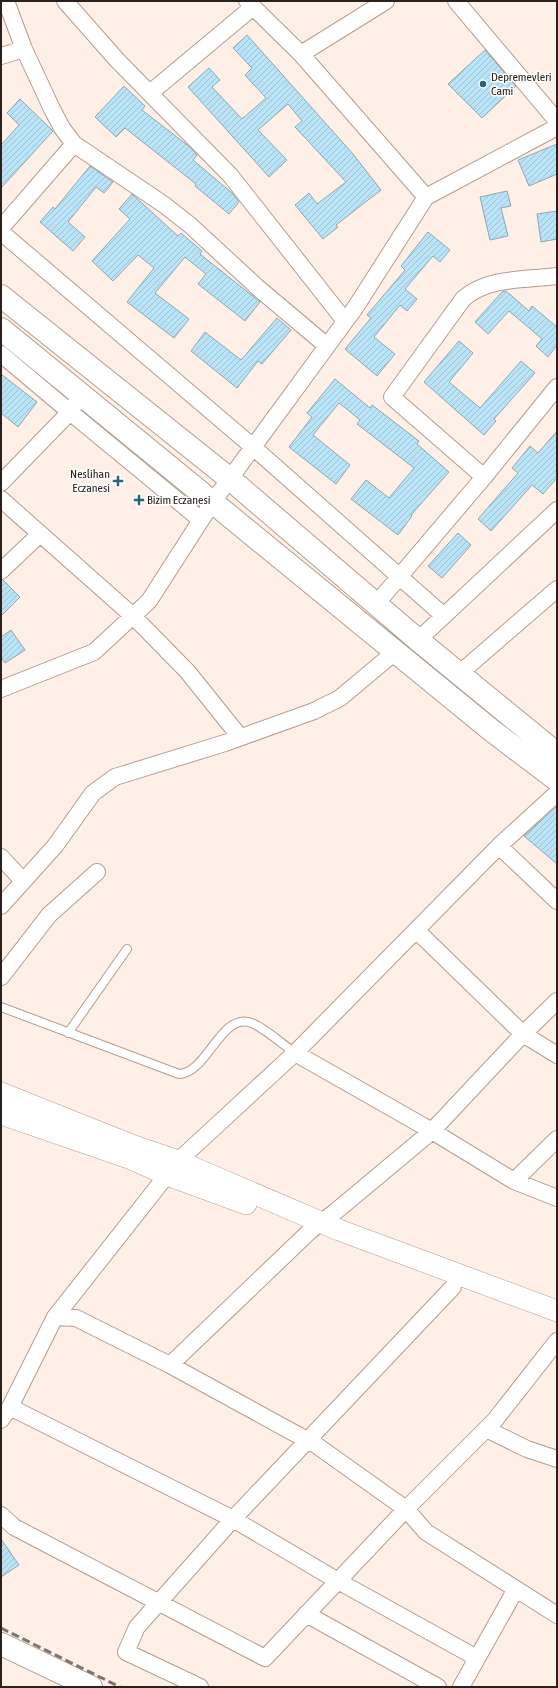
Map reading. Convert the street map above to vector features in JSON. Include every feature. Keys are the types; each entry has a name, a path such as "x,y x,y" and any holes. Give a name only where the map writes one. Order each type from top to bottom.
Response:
{"main road":[{"path":"1,296 230,479 377,603 418,640 460,672 557,754"},
{"path":"1,329 76,404 206,511 395,652 490,730 557,780"},
{"path":"1,1644 91,1687"}],"street":[{"path":"6,1 24,49 52,109 62,128 74,144 163,204 190,225 257,287 327,346"},
{"path":"65,1 117,60 230,175 345,321"},
{"path":"301,54 386,1"},
{"path":"456,1 557,121"},
{"path":"150,94 250,4 301,54 426,197"},
{"path":"1,56 24,49"},
{"path":"1,689 94,652 149,601 206,511 345,321 426,197 557,127"},
{"path":"1,228 74,144"},
{"path":"1,232 253,447 444,616"},
{"path":"484,477 392,397 463,299 472,291 493,284 557,276"},
{"path":"1,354 76,404 1,483"},
{"path":"377,603 484,477 557,387"},
{"path":"1,499 133,616 187,671 240,738"},
{"path":"418,640 557,510"},
{"path":"1,571 40,534"},
{"path":"460,672 557,589"},
{"path":"1,906 55,846 93,793 115,777 240,738 314,711 340,698 395,652"},
{"path":"477,1658 338,1581 234,1519 5,1414 55,1317 172,1168 295,1053 499,846 557,793"},
{"path":"499,846 557,901"},
{"path":"1,857 23,881"},
{"path":"1,977 49,915 97,872"},
{"path":"416,930 523,1034 557,1055"},
{"path":"170,1365 316,1226 432,1131 523,1034 557,1001"},
{"path":"295,1053 432,1131 514,1181 557,1198"},
{"path":"1,1093 134,1146 172,1168 247,1205 316,1226 557,1311"},
{"path":"1,1114 130,1158 172,1168"},
{"path":"514,1181 557,1139"},
{"path":"316,1226 453,1287 557,1325"},
{"path":"200,1687 126,1652 137,1627 234,1519 453,1287"},
{"path":"55,1317 76,1318 170,1365 308,1440 406,1509 426,1532 557,1615"},
{"path":"1,1515 14,1527 265,1658 406,1509 486,1429 557,1341"},
{"path":"486,1429 527,1449 557,1459"},
{"path":"461,1687 516,1589"},
{"path":"306,1614 438,1687"}],"lane":[{"path":"68,1033 127,950"},
{"path":"1,1007 179,1074 192,1071 230,1026 242,1022 254,1024 295,1053"}],"building":[{"path":"247,35 353,154 381,190 336,225 338,227 323,239 295,205 309,193 317,204 346,182 295,127 302,121 288,104 258,130 287,160 269,177 188,87 209,68 220,80 212,87 242,119 266,98 245,75 252,68 233,48"},
{"name":"Depremevleri Cami","path":"485,50 516,86 482,118 448,84"},
{"path":"124,86 145,106 142,110 191,148 197,155 193,160 232,193 239,202 229,214 195,186 196,184 125,128 116,137 95,117"},
{"path":"20,99 53,131 1,188 1,145 19,125 7,113"},
{"path":"557,144 557,174 529,186 518,160"},
{"path":"90,166 113,182 104,193 96,187 68,222 85,237 73,251 40,222 53,207 55,209"},
{"path":"507,191 511,206 501,208 508,236 490,240 480,197"},
{"path":"132,194 178,236 181,233 202,251 200,254 260,302 245,321 198,284 206,274 185,257 155,293 189,319 174,338 127,302 154,268 138,255 113,281 92,261 130,219 119,209"},
{"path":"557,211 557,239 541,242 537,214"},
{"path":"428,232 450,250 440,262 433,256 405,289 417,299 407,311 400,305 374,337 395,354 377,376 345,349 371,318 367,315 405,270 401,266"},
{"path":"506,291 529,311 532,306 557,327 557,345 548,357 536,346 542,339 509,311 488,334 475,322 502,292"},
{"path":"277,318 291,330 262,364 258,361 237,388 191,351 205,332 241,360"},
{"path":"459,341 473,353 449,382 480,408 521,361 535,373 494,419 496,421 484,435 424,382"},
{"path":"1,374 37,402 18,427 1,413"},
{"path":"335,379 370,408 372,405 419,441 417,444 449,472 411,515 412,516 398,535 351,499 366,480 389,498 414,468 357,424 360,420 339,403 313,435 350,465 336,484 289,447 312,417 307,413"},
{"path":"557,431 557,478 543,494 532,485 491,531 478,519 518,473 512,468 530,446 538,453"},
{"path":"458,533 471,545 442,578 428,566"},
{"path":"1,580 3,580 20,597 1,616"},
{"path":"11,630 25,650 5,663 1,657 1,637"},
{"path":"557,806 557,864 524,836"},
{"path":"1,1539 19,1565 1,1577"}],"railway":[{"path":"1,1628 120,1687"}],"place":[{"name":"Depremevleri Cami","path":"483,84"},
{"name":"Neslihan Eczanesi","path":"118,481"},
{"name":"Bizim Eczanesi","path":"139,500"}]}
